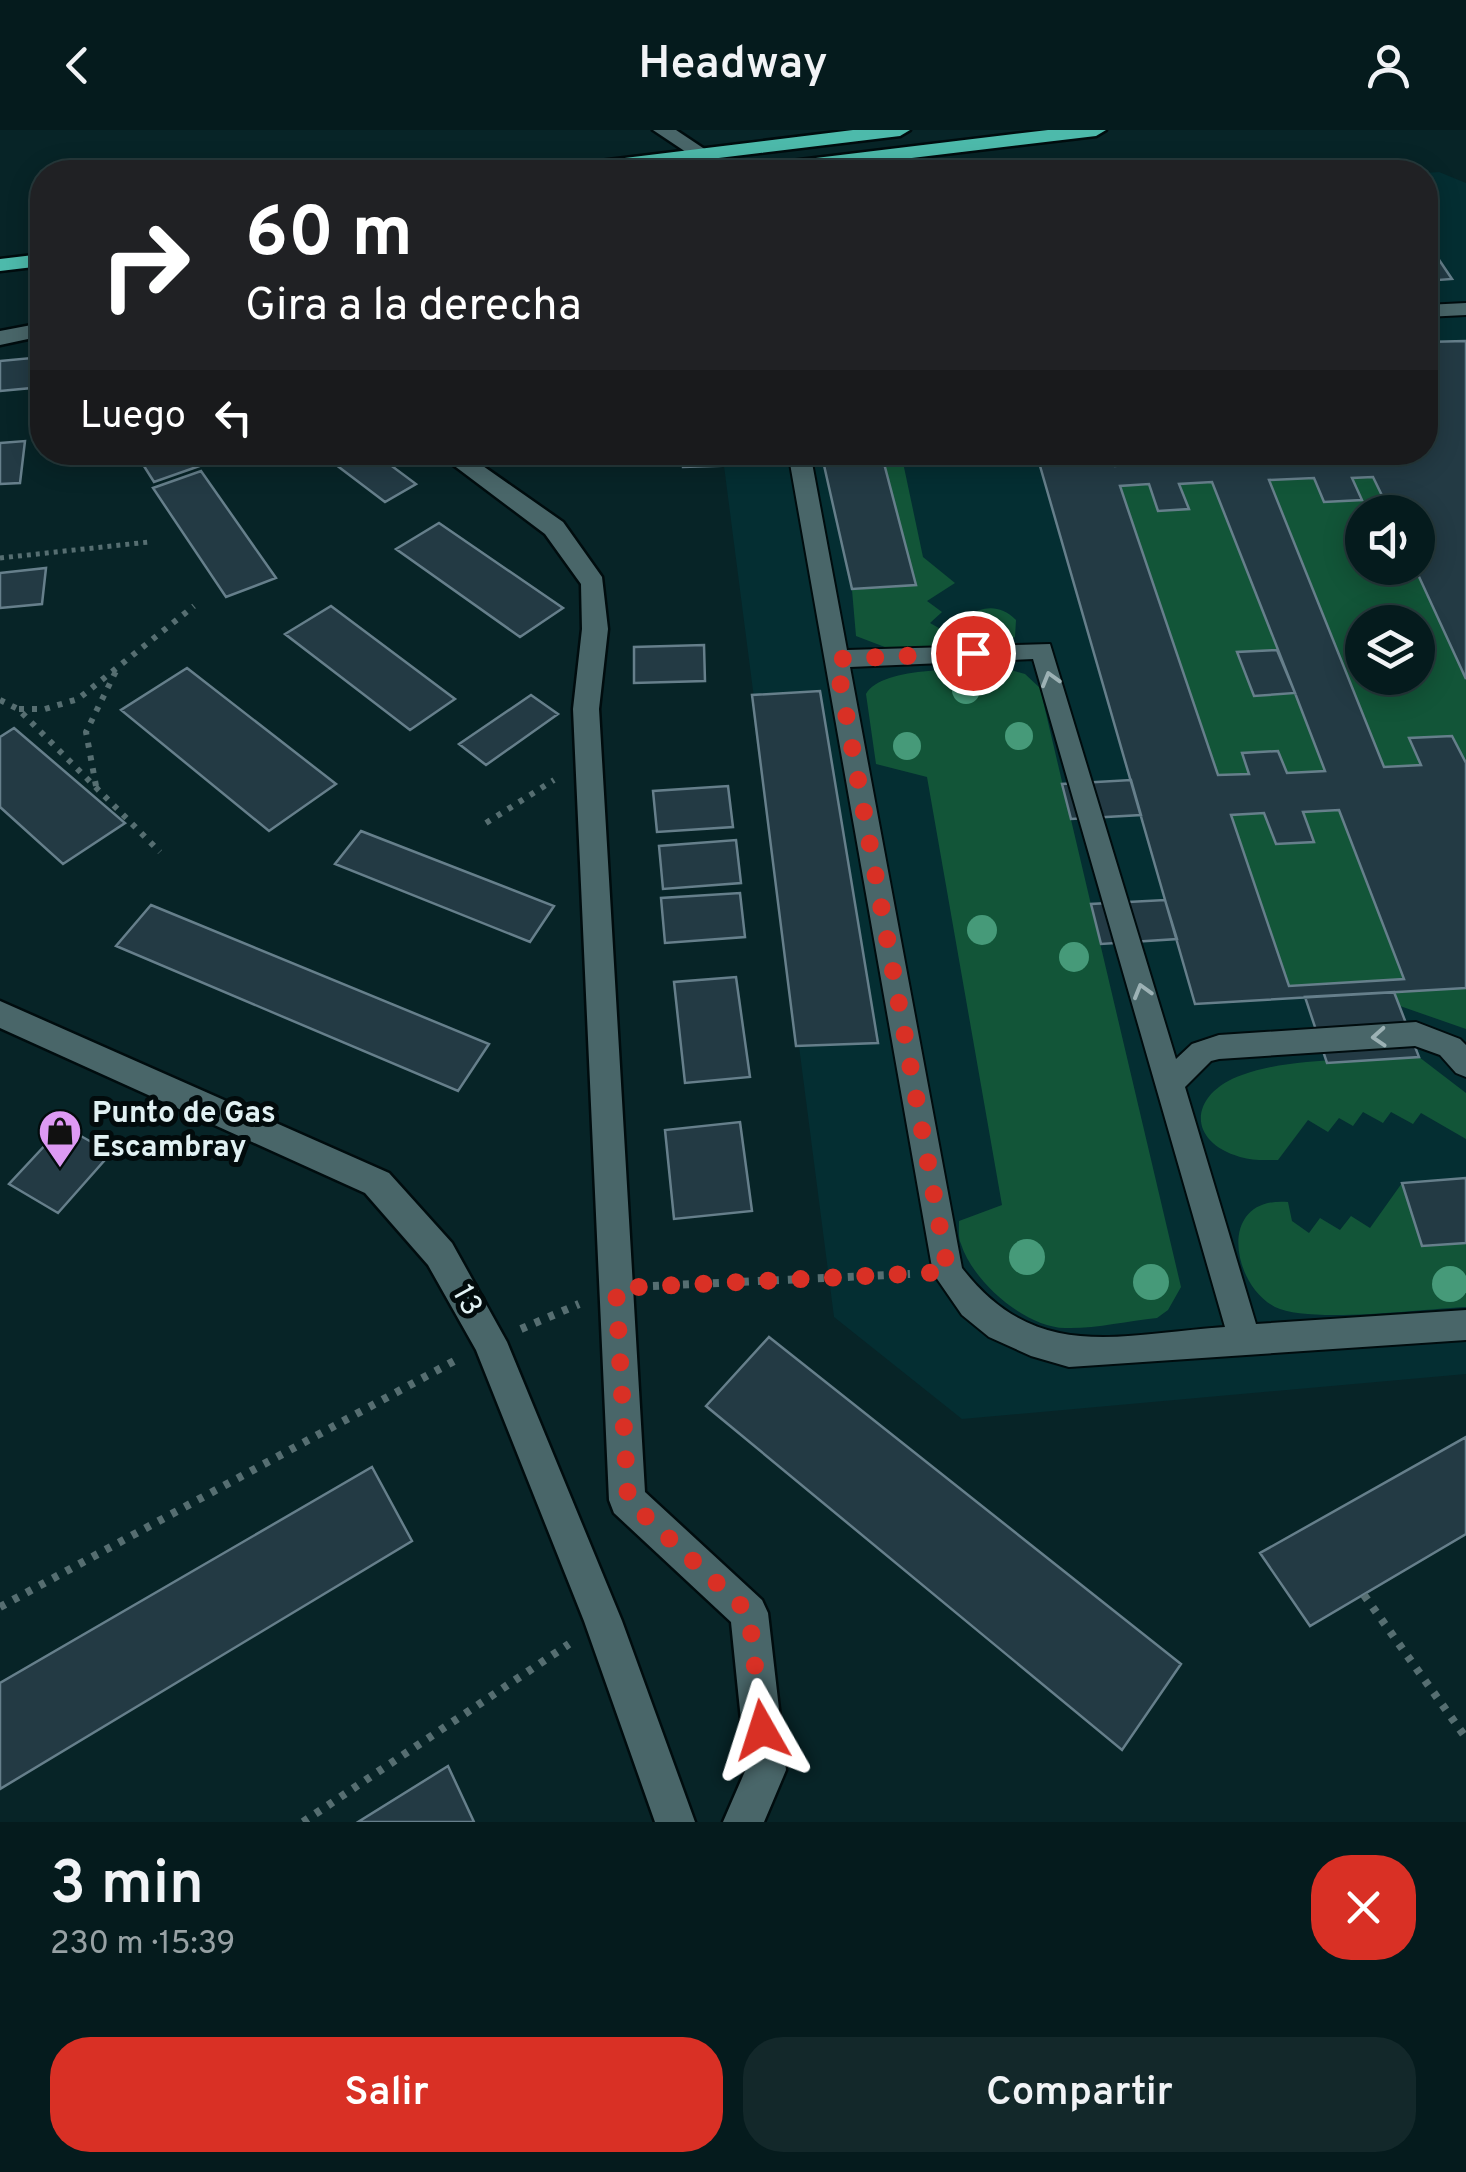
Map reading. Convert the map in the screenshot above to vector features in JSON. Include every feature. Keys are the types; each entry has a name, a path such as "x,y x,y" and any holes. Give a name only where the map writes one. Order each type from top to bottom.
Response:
{"highway":[{"path":"653,160 900,130"},
{"path":"849,160 1096,130"},
{"path":"0,264 15,254 8,244"},
{"path":"0,264 30,261"}],"street":[{"path":"662,130 710,160"},
{"path":"0,338 30,332"},
{"path":"465,465 554,528 593,584 595,630 586,709 628,1500 749,1613 766,1770 742,1822"},
{"name":"13","path":"0,1014 377,1183 440,1254 490,1342 603,1621 675,1822"}],"lane":[{"path":"1438,310 1466,309"},
{"path":"801,465 948,1272 968,1302 995,1326 1032,1344 1069,1352 1466,1325"},
{"path":"836,659 1042,650 1244,1340"},
{"path":"1169,1084 1202,1052 1219,1047 1382,1036 1416,1034 1435,1040 1466,1065"}],"path":[{"path":"0,558 149,542"},
{"path":"18,708 45,709 78,698 194,606"},
{"path":"96,787 86,732 120,665"},
{"path":"0,700 18,708 160,852"},
{"path":"486,822 588,758"},
{"path":"0,1607 490,1342 616,1288 948,1272"},
{"path":"1364,1595 1466,1738"},
{"path":"303,1822 603,1621"}],"shaded area":[{"path":"1438,172 1466,183 1466,1374 962,1419 834,1317 724,466 679,465 1438,465"}],"green space":[{"path":"884,465 904,465 923,557 955,583 927,601 942,612 930,623 944,631 979,610 997,609 1016,620 1015,637 1001,644 890,649 856,636 852,590 916,584"},
{"path":"1373,477 1382,495 1359,495 1352,478"},
{"path":"1314,478 1325,502 1345,501 1345,585 1423,585 1432,605 1345,605 1345,670 1269,480"},
{"path":"1212,482 1325,771 1287,773 1278,751 1243,753 1249,774 1218,775 1120,486 1149,484 1189,509 1179,484"},
{"path":"1435,612 1466,679 1466,763 1410,739 1421,765 1384,767 1355,695 1435,695"},
{"path":"1003,668 1025,674 1040,688 1181,1287 1168,1310 1157,1318 1076,1328 1034,1320 989,1287 960,1242 959,1221 1002,1205 927,777 876,764 866,694 875,685 908,674"},
{"path":"1339,810 1404,979 1289,986 1231,815 1264,813 1276,844 1313,842 1303,812"},
{"path":"1466,988 1466,1029 1400,1006 1394,992"},
{"path":"1419,1057 1466,1093 1466,1139 1421,1113 1413,1124 1391,1112 1383,1123 1363,1112 1353,1126 1339,1118 1328,1132 1308,1120 1278,1160 1259,1160 1222,1150 1203,1129 1204,1105 1212,1093 1242,1075 1306,1062"},
{"path":"1402,1183 1422,1245 1466,1243 1466,1307 1339,1315 1291,1312 1260,1296 1248,1280 1238,1244 1241,1227 1250,1213 1265,1204 1288,1202 1292,1221 1309,1233 1320,1218 1340,1230 1351,1216 1370,1228"}],"building":[{"path":"1438,258 1452,279 1438,280"},
{"path":"1466,341 1466,679 1423,585 1435,585 1435,495 1382,495 1373,477 1352,478 1360,495 1324,502 1314,478 1269,480 1345,670 1345,695 1355,695 1384,767 1421,765 1409,738 1452,736 1466,763 1466,988 1195,1004 1040,465 1438,465 1438,342","holes":["1212,482 1325,771 1287,773 1278,751 1242,753 1249,774 1218,775 1120,486 1149,484 1158,511 1189,509 1179,484","1339,810 1404,979 1289,986 1231,815 1264,813 1276,844 1314,842 1303,812"]},
{"path":"30,358 30,388 0,391 0,361"},
{"path":"25,441 20,483 0,484 0,443"},
{"path":"143,465 202,465 154,482"},
{"path":"336,465 390,465 416,484 385,502"},
{"path":"683,465 751,465 683,467"},
{"path":"824,465 884,465 916,585 852,589"},
{"path":"201,471 276,578 226,597 153,488"},
{"path":"439,523 563,608 520,637 396,549"},
{"path":"46,568 42,604 0,608 0,573"},
{"path":"331,606 455,699 410,730 285,634"},
{"path":"704,645 705,681 634,683 634,647"},
{"path":"1277,650 1295,693 1254,696 1237,652"},
{"path":"187,668 336,784 269,831 121,710"},
{"path":"820,691 878,1043 796,1046 752,695"},
{"path":"531,695 558,714 486,765 459,744"},
{"path":"14,728 125,823 63,864 0,807 0,737"},
{"path":"1131,780 1141,815 1071,819 1062,784"},
{"path":"728,786 733,827 657,832 653,791"},
{"path":"361,831 554,906 530,942 335,864"},
{"path":"736,840 741,883 663,889 659,846"},
{"path":"740,893 745,937 665,943 661,898"},
{"path":"1165,900 1177,939 1101,944 1091,904"},
{"path":"151,905 489,1044 458,1091 116,946"},
{"path":"736,977 750,1077 685,1083 674,982"},
{"path":"1394,992 1419,1057 1327,1063 1305,997"},
{"path":"740,1122 752,1211 674,1219 665,1130"},
{"name":"Punto de Gas Escambray","path":"63,1126 111,1153 58,1213 9,1184"},
{"path":"1466,1178 1466,1243 1422,1246 1402,1183"},
{"path":"769,1337 1181,1664 1122,1750 706,1406"},
{"path":"1466,1437 1466,1534 1310,1626 1260,1553"},
{"path":"372,1467 412,1541 0,1789 0,1683"},
{"path":"448,1766 474,1822 358,1822"}],"place":[{"name":"Punto de Gas Escambray","path":"60,1169"}],"route":[{"path":"762,1730 749,1613 628,1500 616,1288 948,1272 836,659 973,653"}]}
